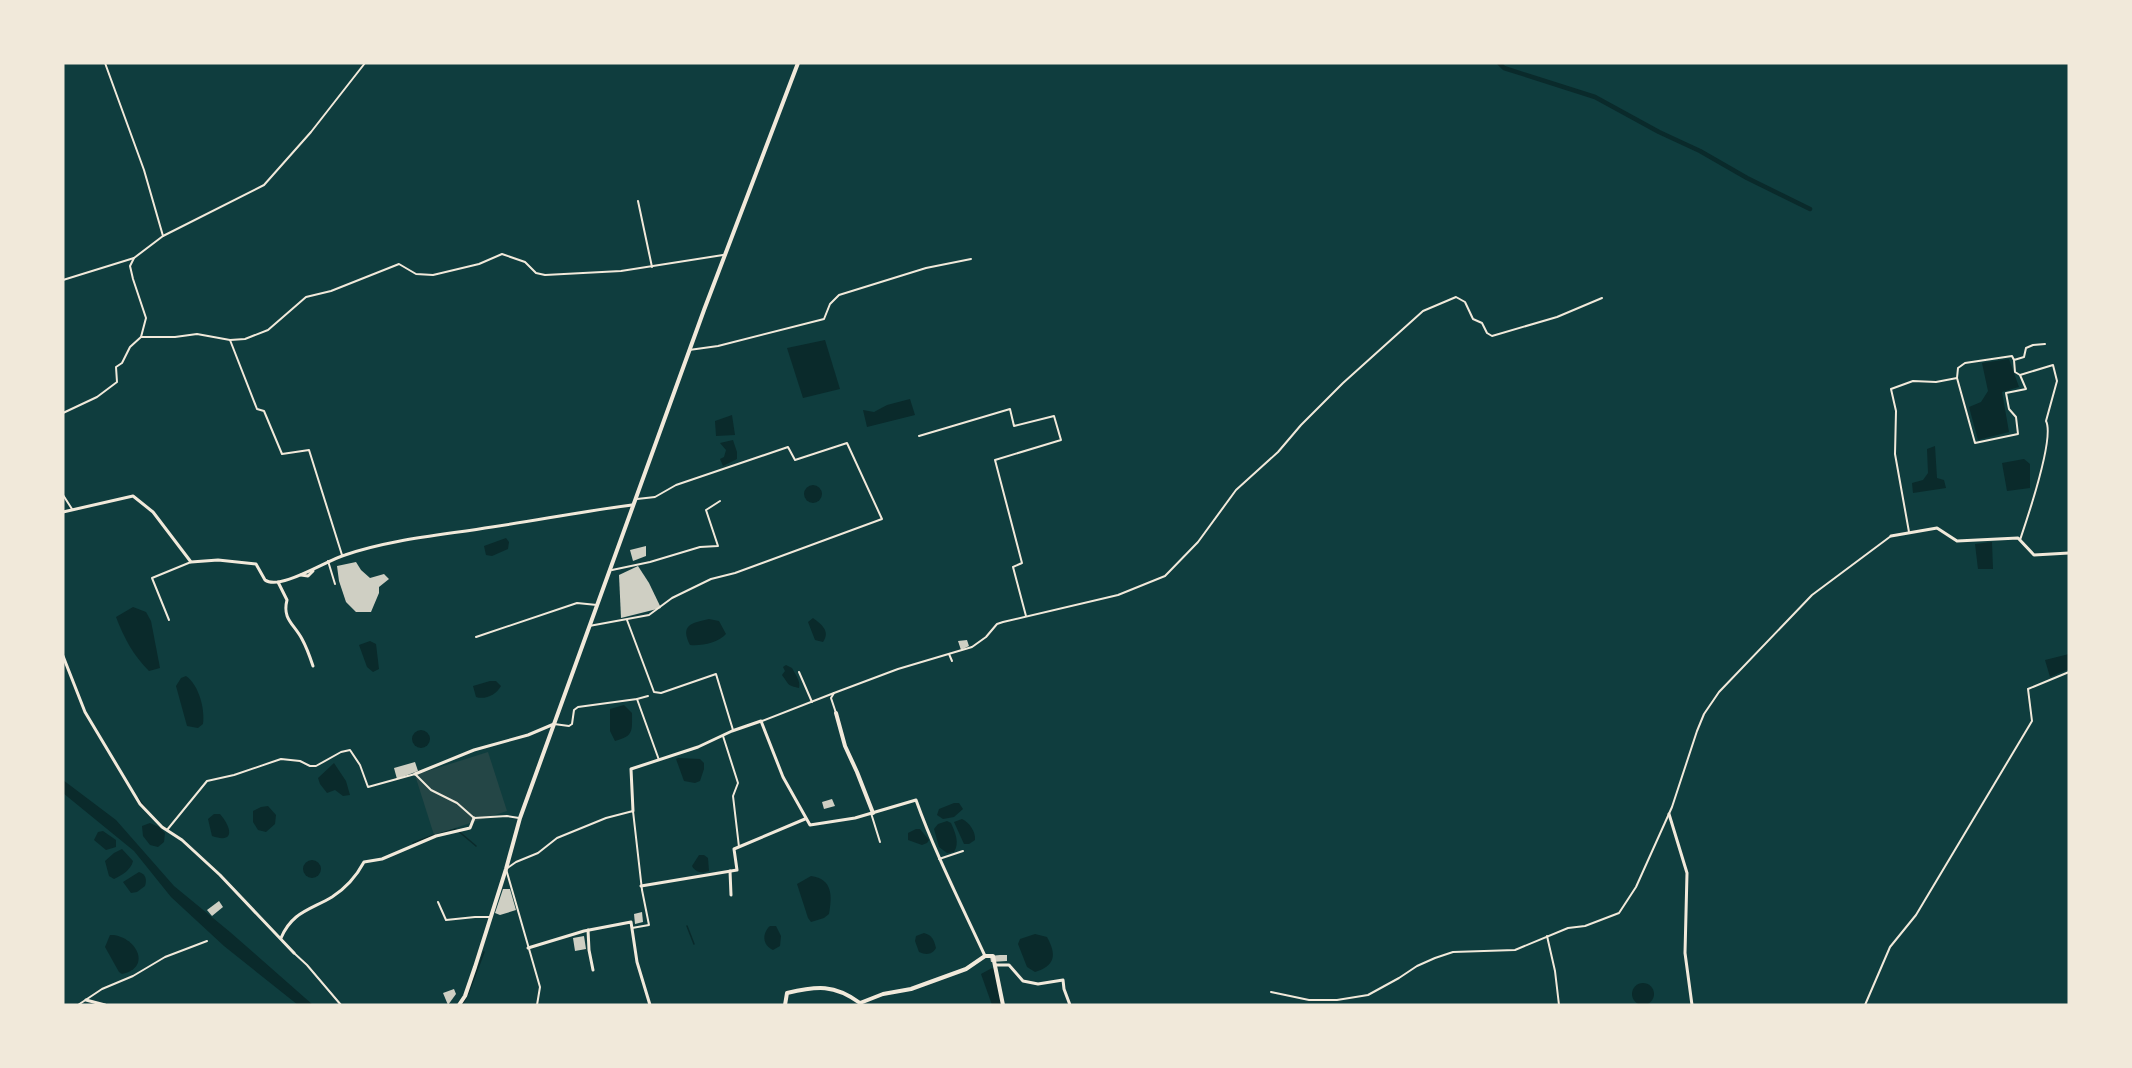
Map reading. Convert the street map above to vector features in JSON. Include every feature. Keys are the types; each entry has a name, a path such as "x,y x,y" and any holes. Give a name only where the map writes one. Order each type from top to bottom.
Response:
{"main road":[{"path":"459,1005 465,996 520,818 632,505 798,63"},
{"path":"836,713 845,746 860,778 872,813"},
{"path":"785,1005 787,993 807,988 826,987 840,990 860,1004 883,993 911,989 966,969 985,956 993,956 1003,1005"}],"street":[{"path":"105,63 144,170 163,236"},
{"path":"63,280 134,258 163,236 264,184 311,132 365,63"},
{"path":"638,201 652,267"},
{"path":"141,337 175,337 197,334 230,340 244,339 268,330 306,297 331,291 399,264 416,274 433,275 479,264 502,255 525,262 536,273 545,274 621,271 725,255"},
{"path":"63,413 97,396 117,382 116,367 122,363 130,347 141,337 146,318 130,266 134,258"},
{"path":"689,350 718,346 824,319 830,304 839,295 926,268 971,259"},
{"path":"632,928 649,925 641,886 631,769 698,747 734,731 898,669 972,647 986,637 997,624 1118,596 1165,576 1198,542 1236,490 1278,452 1343,383 1423,311 1456,297 1465,302 1473,319 1480,320 1487,333 1492,336 1557,317 1602,298"},
{"path":"230,340 257,409 264,411 282,454 309,450 342,555"},
{"path":"2014,360 2024,357 2026,348 2045,344"},
{"path":"2012,356 2015,372 2020,375 2026,389 2006,393 2009,409 2016,417 2018,434 1975,443 1957,378 1958,368 1965,363 2012,356"},
{"path":"2020,375 2053,364 2057,381 2046,421 2048,426 2046,447 2020,540"},
{"path":"1910,532 1895,454 1896,411 1891,389 1913,381 1936,382 1957,378"},
{"path":"919,436 1010,409 1014,426 1054,416 1061,440 995,460 1022,563 1013,567 1026,616"},
{"path":"589,626 649,615 672,598 711,579 735,573 882,519 847,443 795,460 789,447 676,485 656,497 634,500"},
{"path":"63,495 72,509"},
{"path":"63,512 133,496 153,512 191,562"},
{"path":"609,571 700,548 718,546 706,510 720,501"},
{"path":"170,620 152,578 191,562 218,560 256,564 267,582 278,582 314,570 342,555 404,540 632,505"},
{"path":"1271,992 1309,1000 1336,1000 1368,995 1417,966 1453,952 1515,950 1568,928 1585,926 1619,913 1636,887 1670,814 1685,773 1696,731 1719,692 1812,595 1891,536 1937,528 1957,542 2018,538 2034,555 2069,553"},
{"path":"328,561 335,584"},
{"path":"278,582 287,600 285,609 287,622 298,633 313,666"},
{"path":"476,637 577,603 597,605"},
{"path":"627,620 654,692 661,693 716,674 734,731"},
{"path":"949,654 952,661"},
{"path":"63,656 85,712 122,776 145,809 220,875 254,913 307,965 341,1005"},
{"path":"799,672 812,702"},
{"path":"1865,1005 1890,947 1921,906 2032,721 2028,689 2069,672"},
{"path":"834,693 831,698 836,713"},
{"path":"167,830 207,781 234,775 282,759 316,766 341,752 350,750 360,765 368,787 415,774 474,750 528,735 554,724 569,726 572,724 574,710 578,708 648,696"},
{"path":"637,699 659,760"},
{"path":"761,721 783,777 810,825 855,818 916,800 939,859 985,956"},
{"path":"723,736 738,783 733,796 739,847"},
{"path":"415,774 431,790 457,803 474,818 507,816 520,818"},
{"path":"537,1005 540,987 506,869 538,853 557,838 606,818 633,811"},
{"path":"872,813 880,842"},
{"path":"1670,814 1687,873 1685,953 1692,1005"},
{"path":"281,938 286,925 344,887 357,875 364,862 382,859 436,836 470,828 474,818"},
{"path":"641,886 737,870 734,849 805,819"},
{"path":"939,859 963,850"},
{"path":"730,871 731,895"},
{"path":"438,902 446,920 490,917"},
{"path":"528,948 588,930 631,922 637,962 650,1005"},
{"path":"588,930 593,970"},
{"path":"1547,936 1555,971 1559,1005"},
{"path":"78,1005 102,989 133,976 165,957 207,941"},
{"path":"995,965 1009,965 1023,981 1038,984 1063,980 1070,1005"},
{"path":"86,1000 105,1005"}],"shaded area":[{"path":"825,340 840,389 803,398 787,348"},
{"path":"2009,359 2019,387 2002,392 2009,432 1978,440 1969,407 1981,402 1988,391 1982,363"},
{"path":"910,399 915,415 867,427 863,410 874,412 887,405"},
{"path":"732,415 735,435 716,436 715,421"},
{"path":"733,440 737,459 723,466 720,459 724,457 726,450 720,443"},
{"path":"1935,446 1937,478 1944,480 1946,488 1913,493 1912,483 1923,480 1928,473 1927,449"},
{"path":"2024,459 2030,464 2030,488 2007,491 2002,463"},
{"path":"813,485 819,488 822,494 819,500 813,503 807,500 804,494 807,488"},
{"path":"506,538 509,542 508,549 492,556 486,555 484,546"},
{"path":"1992,542 1993,569 1978,569 1975,544"},
{"path":"133,607 146,612 151,621 160,668 149,671 122,632 116,617"},
{"path":"813,618 822,625 825,631 823,642 815,640 808,622"},
{"path":"709,619 719,621 726,634 710,643 690,645 686,633 689,626"},
{"path":"370,641 376,644 379,669 373,672 367,667 359,645"},
{"path":"2069,654 2069,669 2050,677 2045,660"},
{"path":"786,665 792,668 796,675 799,688 789,684 782,675 785,671 783,667"},
{"path":"186,676 198,691 202,705 203,724 198,728 187,726 176,686 181,678"},
{"path":"496,681 501,686 490,696 476,697 473,686"},
{"path":"624,705 632,713 631,732 626,737 615,741 610,731 610,709"},
{"path":"417,730 425,730 430,735 428,746 417,748 412,743 412,735"},
{"path":"488,752 507,811 434,835 415,775"},
{"path":"676,759 700,759 704,763 700,781 695,783 684,781"},
{"path":"334,763 346,781 350,795 343,796 335,790 327,793 320,784 318,778"},
{"path":"63,780 116,820 174,886 313,1005 298,1005 224,946 171,897 134,851 63,793"},
{"path":"959,803 963,809 954,817 943,819 937,815 939,809"},
{"path":"268,806 276,815 275,824 266,832 258,830 253,822 253,811"},
{"path":"214,814 220,814 227,824 229,833 225,838 212,836 208,819"},
{"path":"962,819 974,834 975,840 969,844 964,844 954,822"},
{"path":"947,821 951,823 957,841 954,852 947,853 939,847 934,829 938,824"},
{"path":"150,823 165,833 164,842 158,847 150,845 143,836 142,826"},
{"path":"920,829 929,840 927,843 922,845 908,840 908,833"},
{"path":"103,831 116,840 116,847 106,850 94,840 98,832"},
{"path":"122,849 133,861 128,870 114,879 109,876 105,861"},
{"path":"699,855 708,858 709,871 699,872 692,866"},
{"path":"312,860 318,863 321,869 318,875 312,878 306,875 303,869 306,863"},
{"path":"139,872 145,878 145,886 131,893 123,882"},
{"path":"811,876 824,881 829,889 831,901 829,914 811,922 797,884"},
{"path":"770,926 776,926 781,936 780,946 773,950 769,948 764,939"},
{"path":"924,933 932,938 936,948 929,954 919,952 915,941 916,936"},
{"path":"1035,934 1047,937 1053,954 1047,967 1035,972 1027,967 1018,944 1020,939"},
{"path":"110,935 119,936 133,945 139,958 132,970 122,974 119,972 105,947"},
{"path":"992,968 1002,1005 992,1005 981,974"},
{"path":"1643,983 1651,986 1654,994 1651,1002 1643,1005 1635,1002 1632,994 1635,986"}],"building":[{"path":"646,546 646,556 633,561 630,550"},
{"path":"356,562 370,578 384,574 389,579 379,587 379,593 371,612 356,612 346,602 339,581 337,566"},
{"path":"638,566 661,608 621,618 619,575"},
{"path":"967,640 969,646 961,650 958,641"},
{"path":"415,762 418,771 397,779 394,768"},
{"path":"832,799 835,806 824,809 822,802"},
{"path":"503,889 510,889 516,910 500,915 495,913"},
{"path":"219,901 223,907 212,916 207,910"},
{"path":"642,912 643,922 635,924 634,914"},
{"path":"584,936 586,949 575,951 573,938"},
{"path":"1007,955 1007,961 991,962 990,956"},
{"path":"454,989 456,994 448,1005 443,993"}],"waterway":[{"path":"1499,63 1504,68 1595,97 1810,209"},
{"path":"138,798 146,809"},
{"path":"439,834 456,829 476,846"},
{"path":"413,843 434,835"},
{"path":"687,926 694,944"},
{"path":"468,994 484,952"},
{"path":"462,1005 466,998"}]}
